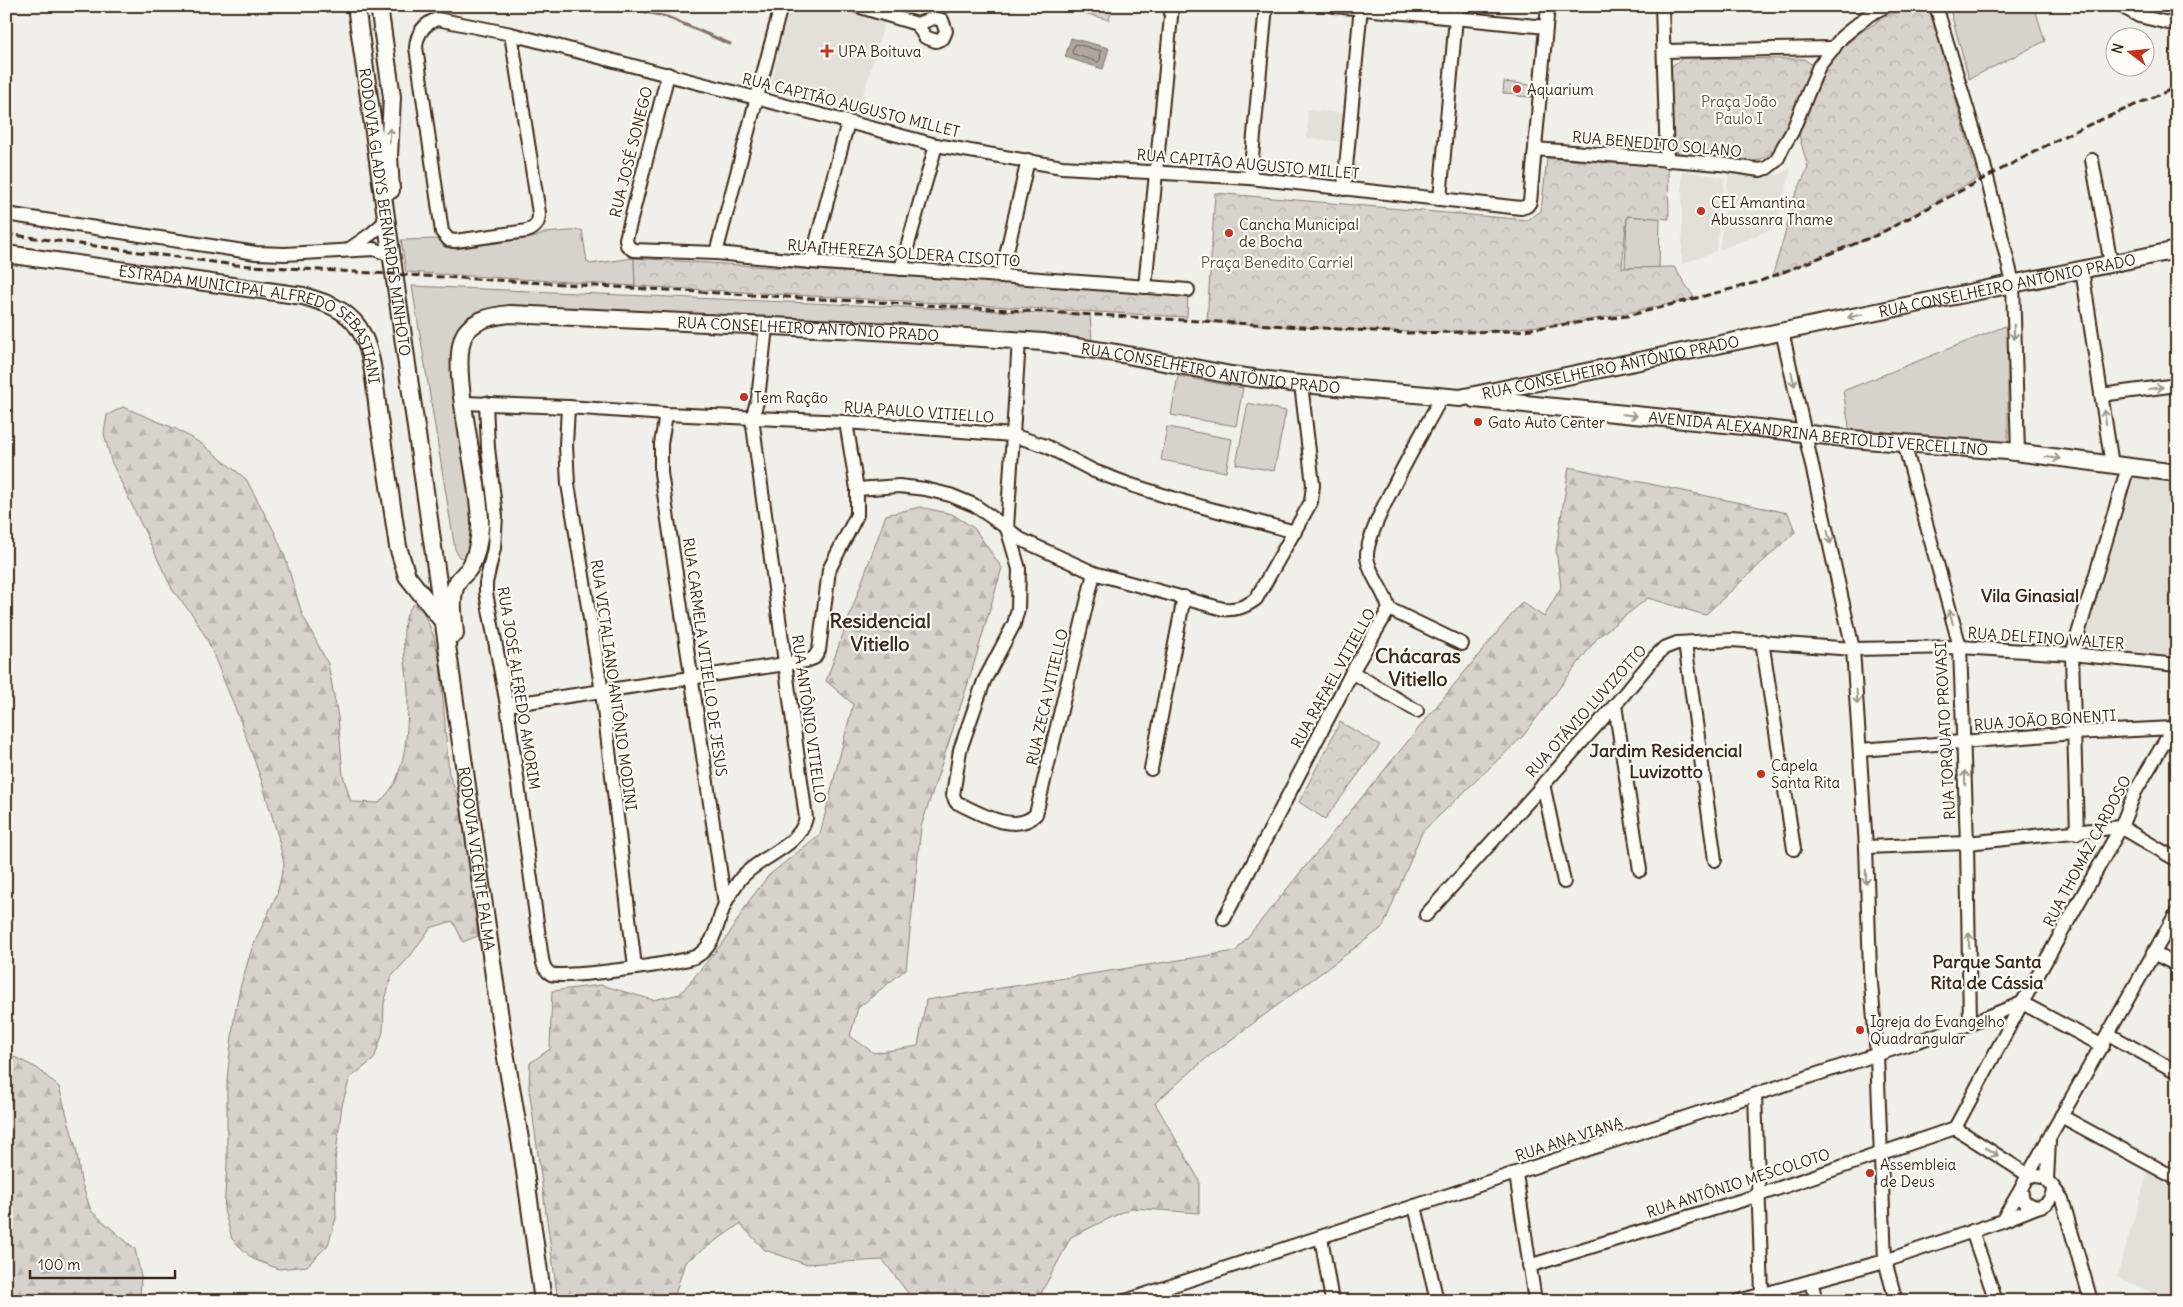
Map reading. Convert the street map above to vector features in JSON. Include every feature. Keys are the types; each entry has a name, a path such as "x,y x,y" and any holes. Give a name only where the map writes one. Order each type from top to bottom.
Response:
{"main road":[{"name":"RODOVIA GLADYS BERNARDES MINHOTO","path":"356,6 387,220 396,259 418,415"},
{"path":"379,6 385,43"},
{"path":"362,48 370,33 378,34 385,43"},
{"name":"RODOVIA GLADYS BERNARDES MINHOTO","path":"385,43 392,97 389,156 396,236 396,259"},
{"name":"RUA CONSELHEIRO ANTÔNIO PRADO","path":"474,561 478,541 480,512 459,360 462,343 469,329 490,316 510,314 1019,340 1058,344 1231,375 1301,384 1460,398 2177,250"},
{"name":"ESTRADA MUNICIPAL ALFREDO SEBASTIANI","path":"6,254 302,296 338,309 349,316 358,326 365,340 372,371 398,547 407,576 449,628"},
{"path":"1519,385 1518,396 1523,404"},
{"name":"AVENIDA ALEXANDRINA BERTOLDI VERCELLINO","path":"1460,398 1805,434 2018,453 2177,473"},
{"name":"RODOVIA VICENTE PALMA","path":"418,415 530,1158 548,1301"},
{"path":"413,582 425,581 441,572 457,572 474,561"},
{"path":"449,628 455,588 474,561"},
{"name":"RODOVIA VICENTE PALMA","path":"449,628 502,1036 524,1157 543,1301"}],"street":[{"path":"716,253 782,6"},
{"path":"857,6 917,24"},
{"path":"1145,287 1172,6"},
{"path":"1250,178 1266,6"},
{"path":"1334,6 1456,12 1546,27"},
{"path":"1535,149 1548,6"},
{"path":"1662,6 1667,161"},
{"path":"1664,52 1834,48 1842,37 1855,26 1869,15 1886,6"},
{"path":"1936,6 1983,161 2013,283 2018,453"},
{"path":"2122,6 2138,16 2177,25"},
{"path":"1344,189 1360,8"},
{"path":"1440,199 1456,12"},
{"name":"RUA CAPITÃO AUGUSTO MILLET","path":"511,34 539,214 537,225 527,231 455,241 448,239 442,232 416,47 420,32 428,23 437,19 511,34 936,145 1062,166 1250,178 1515,208 1525,207 1530,202 1535,149"},
{"name":"RUA BENEDITO SOLANO","path":"1535,149 1728,165 1760,170 1770,167 1775,163 1792,132 1819,66 1834,48"},
{"name":"RUA JOSÉ SONEGO","path":"626,239 668,74"},
{"path":"811,262 848,122"},
{"path":"900,269 936,145"},
{"path":"1001,277 1028,160"},
{"path":"2092,160 2111,264"},
{"path":"6,214 256,253 285,254 374,249 396,259"},
{"path":"346,251 371,234 387,220"},
{"name":"RUA THEREZA SOLDERA CISOTTO","path":"626,239 628,246 635,251 716,253 1001,277 1188,290"},
{"path":"2077,833 2072,654 2120,466 2102,395 2082,270"},
{"name":"RUA ANTÔNIO VITIELLO","path":"550,974 578,976 670,963 696,957 706,948 714,935 725,904 743,876 797,837 804,828 806,818 752,418 758,399 766,327"},
{"path":"1782,332 1854,649 1866,847 1870,971 1886,1261 1896,1301"},
{"path":"1007,528 1019,340"},
{"path":"857,489 899,486 925,489 950,495 974,505 1007,528 1020,540 1094,573 1223,609 1245,608 1256,599 1311,502 1313,485 1301,384"},
{"path":"2102,395 2177,385"},
{"name":"RUA RAFAEL VITIELLO","path":"1224,919 1352,672 1389,609 1368,563 1367,544 1376,522 1442,396"},
{"name":"RUA PAULO VITIELLO","path":"464,403 846,422 1012,434 1046,446 1094,471 1132,485 1295,532"},
{"name":"RUA JOSÉ ALFREDO AMORIM","path":"486,403 488,448 496,516 494,548 486,583 486,593 507,705 542,959 544,968 550,974"},
{"name":"RUA VICTALIANO ANTÔNIO MODINI","path":"568,407 566,454 568,484 602,692 635,967"},
{"name":"RUA CARMELA VITIELLO DE JESUS","path":"666,414 661,444 661,473 725,904"},
{"path":"507,705 602,692 814,658 820,650 829,570 857,515 857,489 846,422"},
{"name":"RUA TORQUATO PROVASI","path":"1904,443 1960,648 1967,843 1970,1024"},
{"name":"RUA ZECA VITIELLO","path":"1007,528 1019,569 1018,609 1014,624 984,681 960,750 952,795 957,803 1004,822 1023,822 1032,818 1037,811 1094,573"},
{"path":"1151,769 1184,597"},
{"path":"1389,609 1462,644"},
{"name":"RUA OTÁVIO LUVIZOTTO","path":"1426,915 1615,706 1664,648 1684,643 1732,640 1854,649"},
{"path":"1762,641 1794,849"},
{"path":"1684,643 1715,860"},
{"name":"RUA DELFINO WALTER","path":"1854,649 1960,648 2072,654 2177,666"},
{"path":"1352,672 1418,711"},
{"path":"1615,706 1640,870"},
{"name":"RUA JOÃO BONENTI","path":"1860,750 2175,724"},
{"name":"RUA THOMÁZ CARDOSO","path":"1955,1128 2022,1003 2121,827 2136,792 2175,724"},
{"path":"1543,784 1564,882"},
{"path":"1866,847 1967,843 2121,827 2177,860"},
{"path":"2002,1221 2110,1034 2177,912"},
{"path":"2153,953 2177,965"},
{"path":"2022,1003 2103,1046"},
{"name":"RUA ANA VIANA","path":"1125,1301 1970,1024 2022,1003"},
{"path":"2110,1034 2177,1072"},
{"path":"1755,1095 1762,1293"},
{"path":"2061,1116 2177,1179"},
{"path":"1955,1128 2028,1176 2039,1175 2062,1199 2091,1301"},
{"name":"RUA ANTÔNIO MESCOLOTO","path":"1530,1266 1759,1195 1955,1128"},
{"path":"1738,1301 1886,1261 2047,1204 2050,1188 2049,1140"},
{"path":"1516,1174 1535,1301"},
{"path":"2021,1189 2023,1200 2037,1208"},
{"path":"1416,1206 1437,1301"},
{"path":"1972,1231 1996,1301"},
{"path":"1321,1237 1332,1301"},
{"path":"1811,1281 1816,1301"}],"shaded area":[{"name":"UPA Boituva","path":"789,6 828,6 885,21 858,112 774,91 771,86"},
{"path":"1308,110 1345,113 1342,142 1307,138"},
{"path":"1791,169 1776,228 1719,250 1729,172 1778,175"},
{"name":"CEI Amantina Abussanra Thame","path":"1682,170 1725,178 1716,251 1682,264"},
{"path":"2135,475 2177,482 2177,659 2087,649 2084,643"},
{"path":"2148,1172 2177,1188 2177,1290 2172,1301 2117,1277"}],"green space":[{"path":"1074,6 1113,6 1109,20 1073,10"},
{"path":"1911,6 1929,6 1978,178 1879,234 1772,277 1793,200 1808,168 1799,135 1827,66 1837,52 1861,32 1889,15"},
{"path":"1949,6 2034,6 2045,41 1969,79"},
{"name":"Praça João Paulo I","path":"1683,58 1804,59 1811,64 1812,69 1782,140 1770,154 1758,160 1730,161 1686,156 1678,153 1672,145 1670,70 1673,65"},
{"name":"Aquarium","path":"1504,82 1532,85 1531,97 1503,93"},
{"name":"Praça Benedito Carriel","path":"1547,158 1668,167 1669,219 1627,216 1622,268 1674,267 1695,299 1581,322 1487,331 1393,332 1207,322 1215,193 1528,220 1541,211"},
{"path":"1627,216 1660,218 1659,268 1625,268"},
{"path":"582,230 587,262 591,264 634,258 635,286 406,272 401,240 439,239 444,247 456,249 536,237 544,233"},
{"path":"634,258 1188,295 1187,317 635,286"},
{"path":"412,286 1090,315 1092,341 499,310 461,331 471,499 470,554 463,558 459,557 455,549"},
{"path":"2008,325 2008,444 1850,432 1843,391"},
{"path":"1178,376 1243,388 1236,426 1171,415"},
{"path":"1248,403 1286,411 1274,471 1236,464"},
{"path":"123,407 176,429 202,444 246,479 274,531 285,557 302,614 328,664 338,717 343,775 351,802 379,803 394,785 397,778 405,747 408,715 404,646 405,622 408,612 414,604 422,609 433,634 440,662 449,774 462,808 478,936 463,942 453,921 430,928 411,955 392,976 384,1003 383,1032 374,1059 350,1078 342,1105 335,1161 336,1218 328,1245 307,1266 279,1269 253,1259 232,1239 224,1210 227,1165 227,1079 234,1019 240,988 252,948 277,894 284,864 278,836 261,779 240,720 207,639 192,614 173,591 111,461 104,433 107,415"},
{"path":"1167,427 1232,439 1226,472 1161,460"},
{"path":"1569,467 1788,513 1795,532 1705,615 1648,598 1598,637 1523,736 1422,832 1383,927 1209,1056 1155,1103 1199,1180 1199,1213 1131,1208 1071,1237 1037,1301 914,1301 883,1260 805,1264 765,1250 740,1224 685,1262 673,1301 558,1301 529,1088 530,1063 550,1049 552,991 601,985 653,1000 680,994 726,939 749,901 768,876 820,834 853,704 826,681 886,515 920,507 952,514 974,528 1002,568 970,677 921,827 906,969 858,1008 850,1036 874,1053 918,1046 926,1000 1236,951 1522,602 1544,617 1561,587 1556,550"},
{"path":"1340,722 1380,745 1325,819 1299,802"},
{"path":"6,1053 37,1068 59,1087 76,1148 81,1181 91,1211 135,1249 141,1277 140,1301 6,1301"}],"water":[{"path":"1071,38 1109,48 1103,69 1065,57"}],"waterway":[{"path":"622,6 667,17 730,44"}],"railway":[{"path":"6,234 235,265 1407,333 1516,331 1627,316 1758,282 1877,235 2070,133 2177,87"}],"place":[{"name":"UPA Boituva","path":"827,51"},
{"name":"Aquarium","path":"1517,89"},
{"name":"CEI Amantina Abussanra Thame","path":"1701,211"},
{"name":"Cancha Municipal de Bocha","path":"1229,233"},
{"name":"Tem Ração","path":"744,397"},
{"name":"Gato Auto Center","path":"1478,422"},
{"name":"Capela Santa Rita","path":"1761,774"},
{"name":"Igreja do Evangelho Quadrangular","path":"1860,1030"},
{"name":"Assembleia de Deus","path":"1870,1173"}],"district":[{"name":"Vila Ginasial","path":"2030,595"},
{"name":"Residencial Vitiello","path":"880,632"},
{"name":"Chácaras Vitiello","path":"1418,666"},
{"name":"Jardim Residencial Luvizotto","path":"1666,760"},
{"name":"Parque Santa Rita de Cássia","path":"1987,971"}]}
